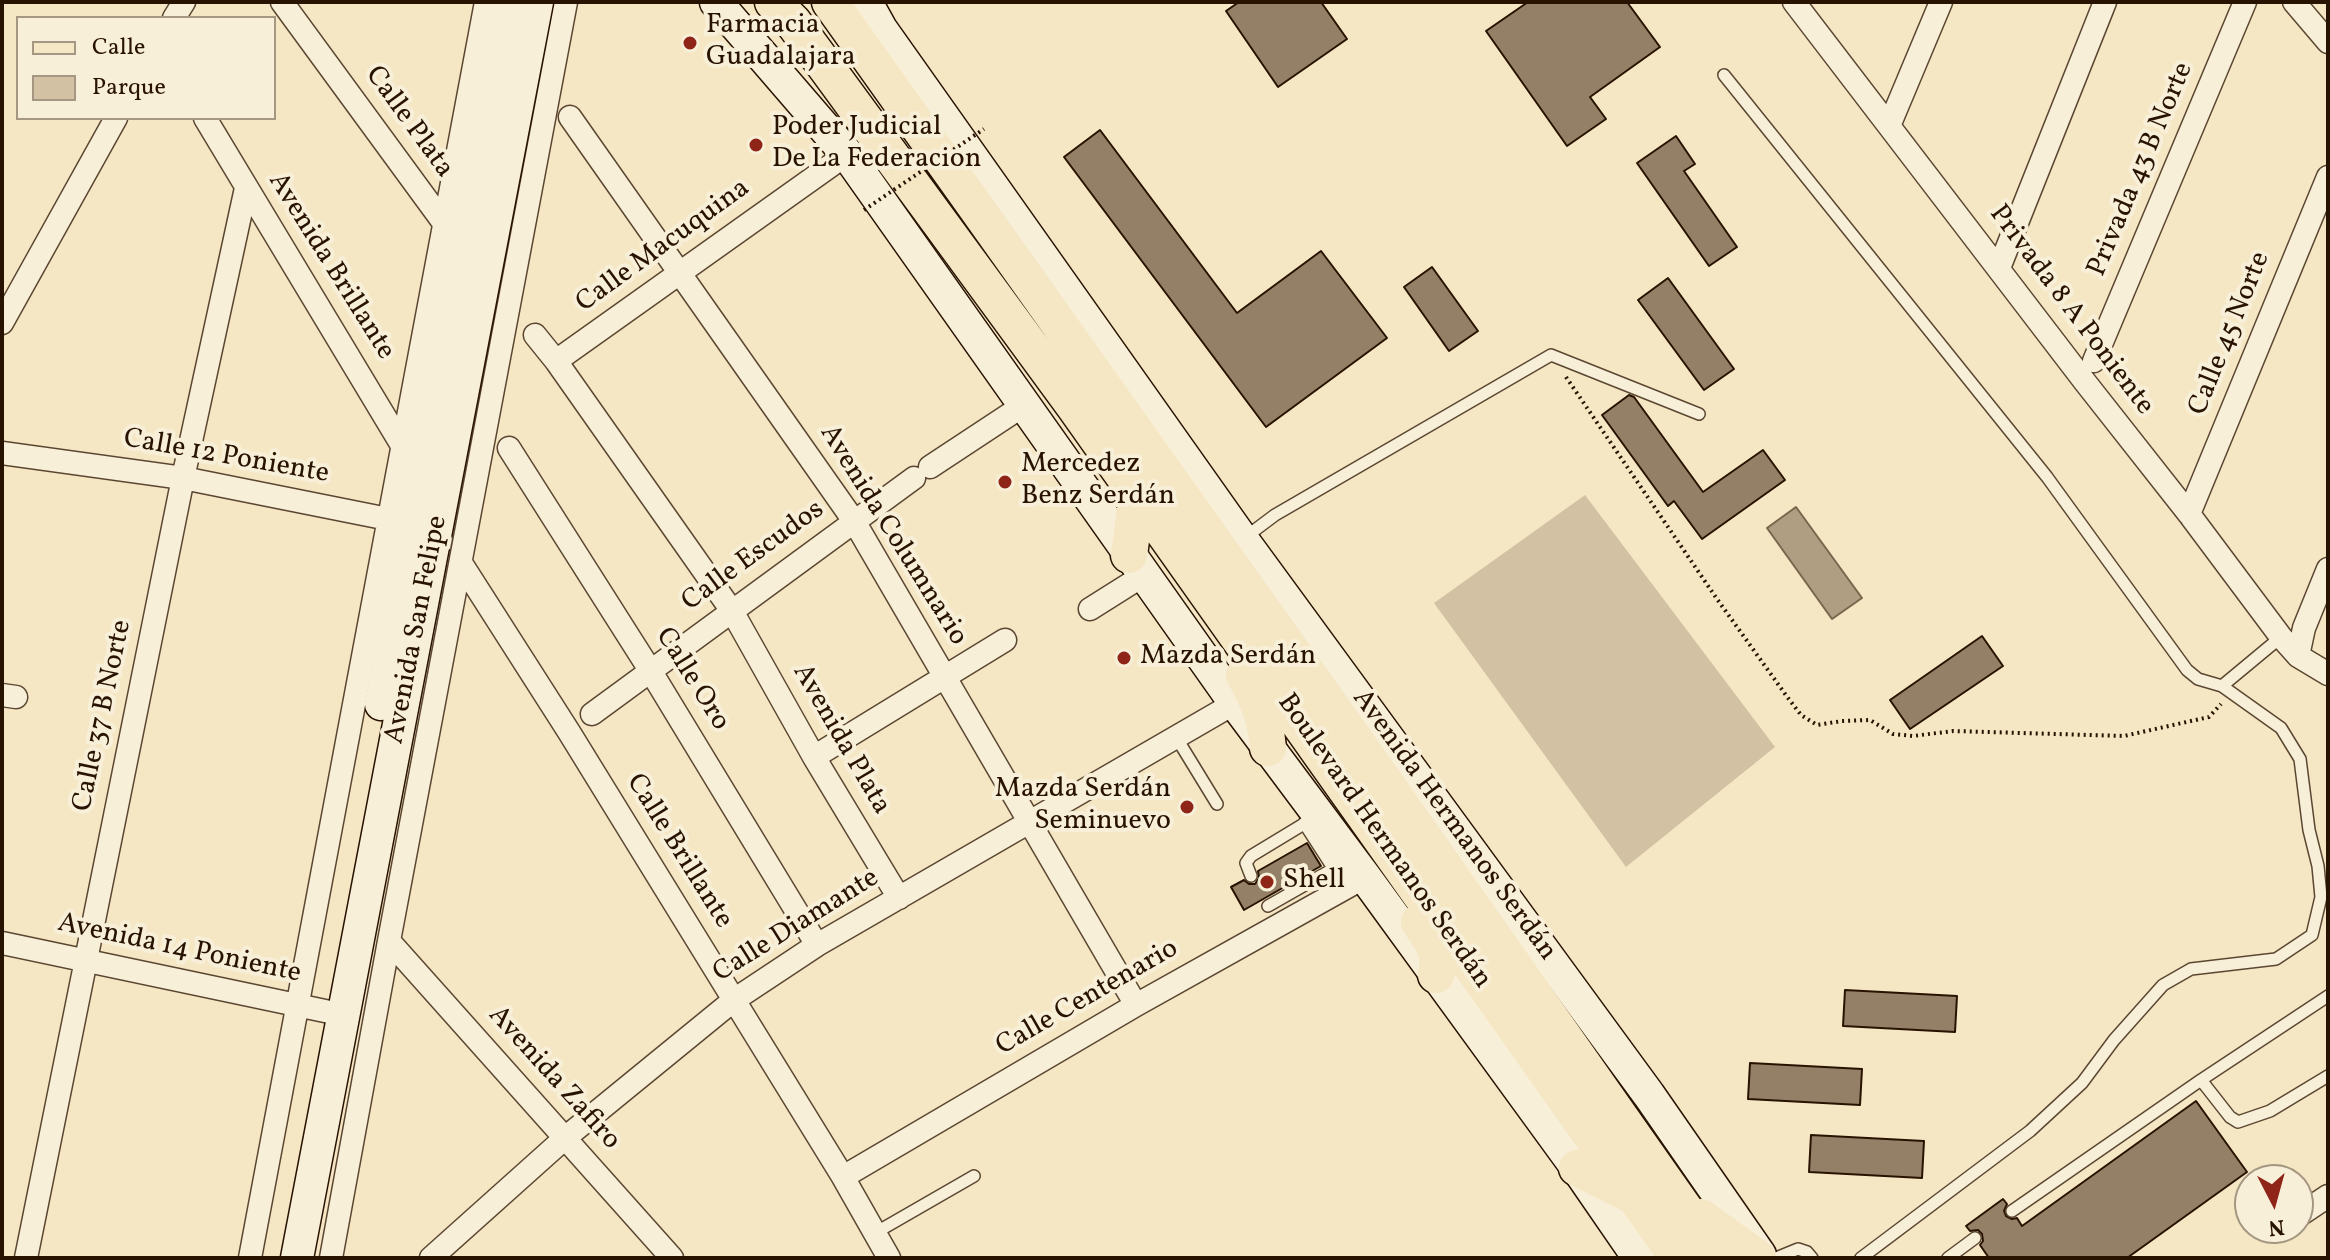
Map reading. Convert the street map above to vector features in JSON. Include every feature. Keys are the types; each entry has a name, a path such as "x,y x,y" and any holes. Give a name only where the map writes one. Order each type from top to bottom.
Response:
{"main road":[{"name":"Avenida San Felipe","path":"296,1249 322,1010 512,2"},
{"name":"Avenida San Felipe","path":"414,524 484,280 537,2"},
{"path":"716,2 847,154 1268,748 1349,873 1436,975 1639,1258"},
{"name":"Boulevard Hermanos Serdán","path":"773,2 793,22 1137,495 1678,1258"},
{"name":"Boulevard Hermanos Serdán","path":"830,2 1719,1258"},
{"name":"Avenida Hermanos Serdán","path":"866,2 881,29 1242,539 1649,1095 1760,1258"},
{"path":"1137,495 1137,565"},
{"path":"1229,625 1231,651 1260,704 1268,748"},
{"path":"1386,846 1384,861 1389,876 1435,948 1439,960 1436,975"},
{"path":"1577,1168 1634,1196"},
{"path":"1678,1201 1760,1258"}],"street":[{"name":"Calle Plata","path":"282,2 484,280"},
{"name":"Avenida San Felipe","path":"250,1258 322,1010 414,524 403,447 486,2"},
{"name":"Avenida San Felipe","path":"331,1258 566,2"},
{"name":"Privada 8 A Poniente","path":"1794,2 2281,637 2298,656 2328,674"},
{"path":"1889,126 1941,2"},
{"path":"1999,268 2105,2"},
{"name":"Privada 43 B Norte","path":"2094,361 2245,2"},
{"path":"2294,2 2328,42"},
{"name":"Avenida Columnario","path":"570,117 854,521 1136,1005"},
{"path":"2,323 115,120"},
{"name":"Avenida Brillante","path":"206,120 403,447"},
{"name":"Calle Macuquina","path":"556,361 847,154"},
{"name":"Calle 45 Norte","path":"2189,514 2328,177"},
{"name":"Calle 37 B Norte","path":"26,1258 183,478 246,188"},
{"path":"535,335 732,611"},
{"name":"Calle Escudos","path":"592,714 854,521 1024,405"},
{"name":"Calle Oro","path":"509,448 650,670 817,945"},
{"name":"Calle 12 Poniente","path":"2,453 183,478 414,524"},
{"name":"Calle Brillante","path":"461,563 569,732 843,1177 889,1258"},
{"path":"1090,609 1137,565"},
{"path":"2298,656 2304,628 2328,569"},
{"name":"Avenida Plata","path":"732,611 814,757 899,898"},
{"path":"814,757 1005,640"},
{"name":"Calle Diamante","path":"431,1258 565,1138 734,1000 817,945 1235,703"},
{"name":"Calle Centenario","path":"843,1177 1136,1005 1270,910 1349,873"},
{"name":"Avenida Zafiro","path":"389,941 672,1258"},
{"name":"Avenida 14 Poniente","path":"2,943 322,1010"}],"lane":[{"path":"1724,75 2047,477 2187,670 2198,679 2222,686 2281,728 2300,759 2309,830 2318,866 2321,897 2312,935 2276,959 2191,969 2163,985 2114,1040 2082,1083 2030,1131 1861,1258"},
{"path":"1242,539 1275,515 1551,355 1699,414"},
{"path":"2222,686 2281,637"},
{"path":"1176,737 1217,804"},
{"path":"1251,876 1246,863 1248,859 1312,819"},
{"path":"2012,1211 2328,996"},
{"path":"2201,1080 2230,1117 2238,1122 2270,1111 2328,1076"},
{"path":"875,1233 974,1176"},
{"path":"1948,1258 1975,1238"},
{"path":"1776,1258 1798,1249 1812,1258"}],"path":[{"path":"864,210 984,129"},
{"path":"1551,355 1788,698 1801,715 1817,725 1870,720 1893,734 1913,736 1953,731 2124,736 2209,717 2222,704 2222,686"}],"green space":[{"path":"1585,495 1775,747 1626,867 1434,603"}],"shaded area":[{"path":"1796,507 1862,598 1832,619 1767,528"}],"building":[{"path":"1239,2 1321,2 1347,39 1278,87 1226,11"},
{"path":"1528,2 1627,2 1660,47 1590,97 1606,119 1567,146 1486,31"},
{"path":"1100,130 1237,313 1321,251 1387,338 1266,427 1064,157"},
{"path":"1676,136 1695,164 1684,171 1737,247 1709,266 1637,163"},
{"path":"1432,267 1478,331 1449,351 1404,287"},
{"path":"1668,278 1734,369 1704,390 1638,300"},
{"path":"1629,395 1634,397 1703,492 1763,450 1785,480 1702,539 1674,501 1668,506 1602,415"},
{"path":"1982,636 2003,666 1910,729 1890,700"},
{"name":"Shell","path":"1307,843 1321,866 1244,910 1231,887 1244,880 1255,884 1259,878 1258,871"},
{"path":"1845,990 1957,996 1955,1032 1843,1026"},
{"path":"1750,1063 1862,1069 1860,1105 1748,1099"},
{"path":"2196,1101 2241,1164 2234,1164 2234,1181 2127,1258 1989,1258 1980,1245 1982,1234 1978,1230 1970,1231 1966,1226 2003,1199 2007,1204 2004,1211 2006,1216 2017,1218 2022,1226"},
{"path":"1811,1135 1924,1141 1922,1178 1809,1172"}],"place":[{"name":"Farmacia Guadalajara","path":"690,43"},
{"name":"Poder Judicial De La Federacion","path":"756,145"},
{"name":"Mercedez Benz Serdán","path":"1005,482"},
{"name":"Mazda Serdán","path":"1124,658"},
{"name":"Mazda Serdán Seminuevo","path":"1187,807"},
{"name":"Shell","path":"1267,882"}]}
